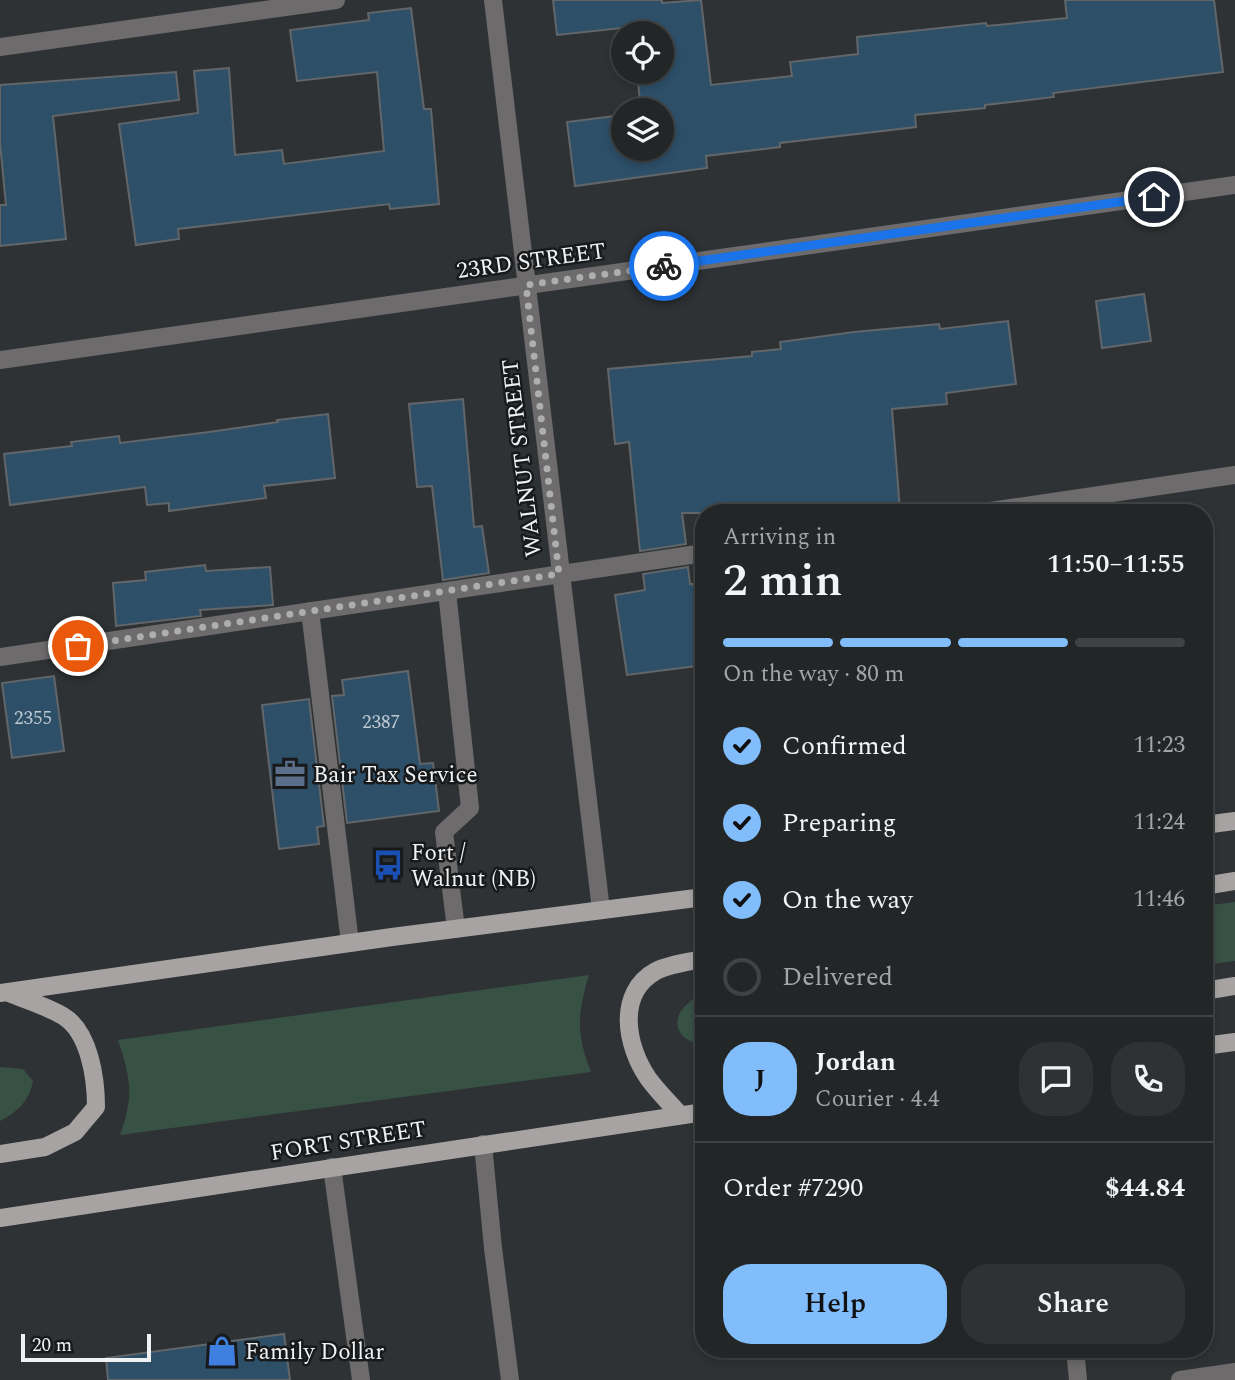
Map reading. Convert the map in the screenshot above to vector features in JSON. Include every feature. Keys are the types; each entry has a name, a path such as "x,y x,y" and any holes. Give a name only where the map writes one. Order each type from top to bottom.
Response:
{"main road":[{"path":"1213,824 1235,821"},
{"path":"1213,885 1235,881"},
{"path":"3,992 695,898"},
{"path":"680,1115 647,1077 633,1046 628,1020 630,1001 639,984 656,971 695,961"},
{"path":"1213,990 1235,986"},
{"path":"0,1154 45,1147 75,1132 96,1108 92,1067 86,1044 66,1017 3,992"},
{"path":"1213,1045 1235,1042"},
{"name":"FORT STREET","path":"0,1218 695,1113"}],"street":[{"path":"0,47 336,0"},
{"name":"WALNUT STREET","path":"493,0 600,910"},
{"name":"23RD STREET","path":"0,360 1235,185"},
{"path":"1038,504 1235,475"},
{"path":"0,657 695,554"},
{"path":"447,591 470,808 443,832 456,929"},
{"path":"310,611 350,943"},
{"path":"483,1144 510,1380"},
{"path":"332,1167 361,1380"},
{"path":"1076,1358 1078,1380"},
{"path":"1180,1380 1235,1372"}],"green space":[{"path":"1235,902 1235,961 1213,964 1213,905"},
{"path":"589,975 580,1024 591,1072 120,1135 129,1088 118,1040"},
{"path":"695,998 695,1042 683,1036 677,1021 683,1009"},
{"path":"0,1067 23,1069 33,1081 29,1095 22,1105 0,1121"}],"building":[{"path":"553,0 662,0 662,3 701,0 711,85 792,76 790,62 858,54 857,37 986,23 987,26 1067,18 1065,0 1214,0 1223,72 1053,93 1054,97 985,105 985,108 915,115 916,127 780,143 780,147 706,156 707,168 575,186 567,122 611,116 611,161 674,161 674,98 640,98 638,84 674,84 674,21 611,21 611,29 557,35"},
{"path":"411,8 424,109 431,109 439,204 390,209 389,204 178,229 179,239 136,245 119,124 198,113 194,71 229,68 235,155 282,150 284,164 384,151 377,72 297,81 290,30 369,20 368,13"},
{"path":"176,72 179,100 53,116 66,239 0,246 0,205 6,205 0,143 0,85"},
{"path":"1144,294 1151,341 1102,348 1096,301"},
{"path":"1008,321 1016,384 946,393 947,404 892,409 900,504 695,504 695,513 682,513 686,544 640,551 629,442 615,444 608,369 752,356 752,352 781,349 780,342 854,332 939,324 940,329"},
{"path":"463,399 474,527 482,526 489,573 443,580 432,486 417,487 409,404"},
{"path":"328,414 335,478 264,486 266,498 169,511 169,503 147,505 145,487 10,505 4,454 72,446 71,442 119,436 120,443"},
{"path":"205,565 206,571 270,567 273,605 200,610 201,616 116,626 113,583 146,580 145,572"},
{"path":"688,567 690,584 693,584 695,593 695,666 627,675 615,595 645,590 643,574"},
{"path":"408,671 420,764 433,763 439,811 347,823 332,696 344,695 342,680"},
{"path":"54,676 64,751 12,758 2,683"},
{"name":"Bair Tax Service","path":"309,699 324,826 317,827 319,844 279,849 262,705"},
{"name":"Family Dollar","path":"284,1334 290,1380 108,1380 106,1358"}],"way so far":[{"path":"78,646 559,574 526,285 664,266"}],"place":[{"name":"Bair Tax Service","path":"290,774"},
{"name":"Fort / Walnut (NB)","path":"388,865"},
{"name":"Family Dollar","path":"222,1351"}],"route":[{"path":"664,266 1154,197"}]}
